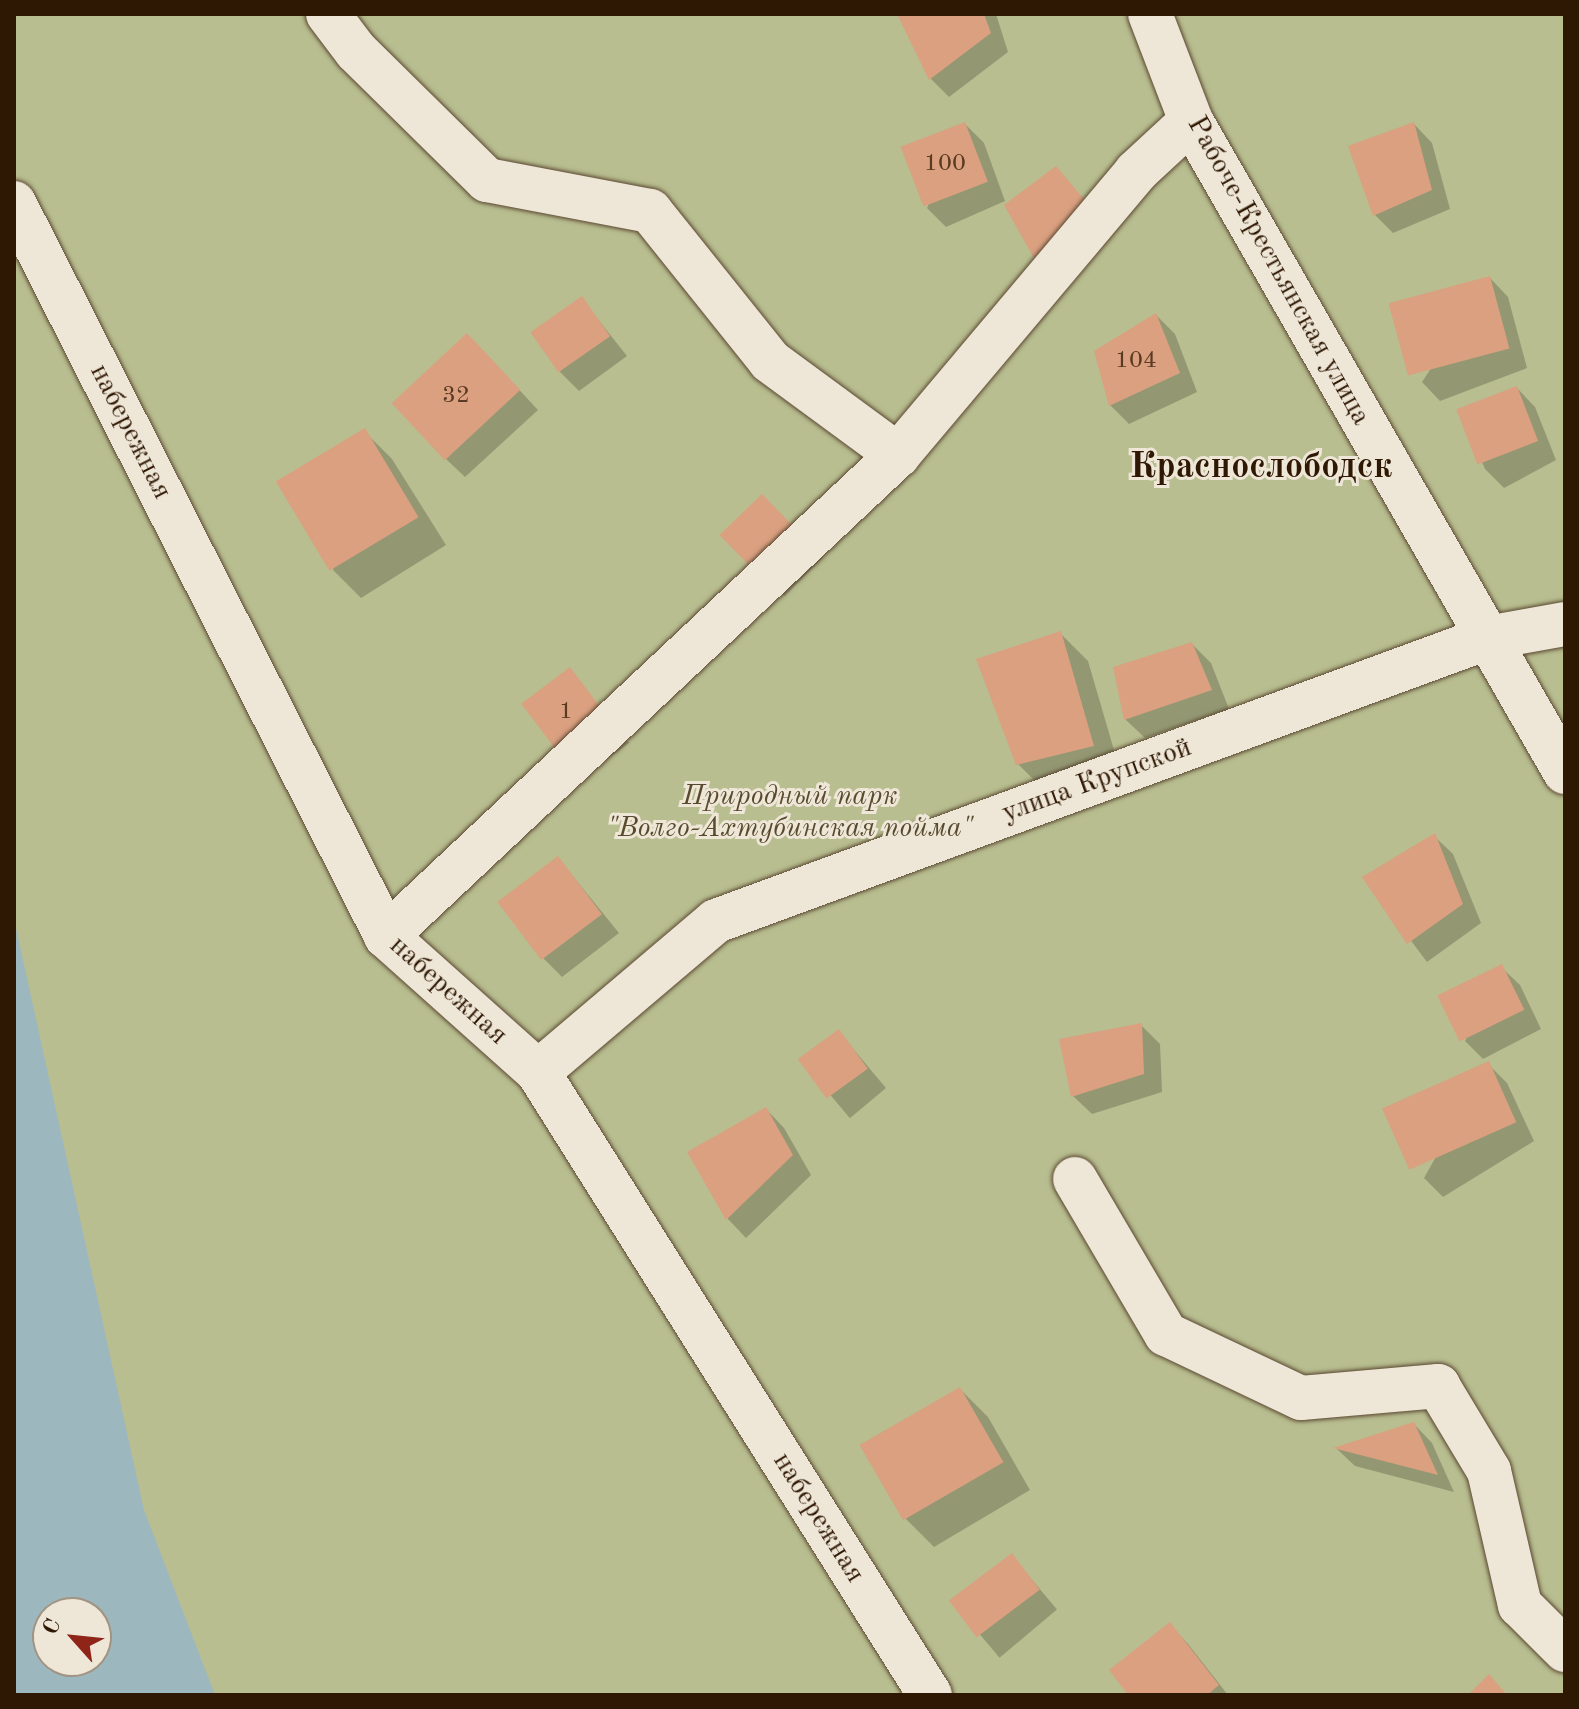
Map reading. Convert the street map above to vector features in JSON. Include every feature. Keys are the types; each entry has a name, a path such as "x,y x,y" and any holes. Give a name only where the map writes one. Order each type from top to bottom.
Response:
{"street":[{"path":"328,14 356,51 487,180 650,211 770,361 898,455"},
{"name":"Рабоче-Крестьянская улица","path":"1150,14 1191,121 1565,772"},
{"path":"386,936 898,455 1136,172 1191,121"},
{"name":"набережная","path":"14,203 386,936 538,1072 930,1695"},
{"name":"улица Крупской","path":"538,1072 716,921 1487,638 1565,624"},
{"path":"1075,1179 1166,1334 1301,1398 1438,1386 1489,1471 1520,1605 1565,1650"}],"green space":[{"name":"Природный парк \"Волго-Ахтубинская пойма\"","path":"14,14 1565,14 1565,1695 14,1695"}],"water":[{"path":"14,919 144,1510 215,1695 14,1695"}],"building":[{"path":"897,14 984,14 991,33 929,80"},
{"path":"965,122 988,182 924,206 901,147"},
{"path":"1414,122 1432,190 1373,216 1348,146"},
{"path":"1056,166 1095,212 1039,267 1004,205"},
{"path":"1490,276 1509,348 1408,376 1389,303"},
{"path":"582,296 610,336 558,372 530,332"},
{"path":"1156,313 1180,373 1109,406 1094,351"},
{"path":"467,333 520,390 445,460 392,403"},
{"path":"1517,386 1538,441 1477,464 1456,409"},
{"path":"365,428 419,517 329,571 276,482"},
{"path":"762,494 805,539 763,580 720,535"},
{"path":"1061,631 1094,746 1016,765 976,659"},
{"path":"1192,642 1212,690 1124,720 1113,667"},
{"path":"570,667 612,723 563,760 521,704"},
{"path":"1435,833 1463,904 1407,944 1362,877"},
{"path":"558,856 602,914 541,960 497,902"},
{"path":"1502,964 1524,1010 1460,1041 1437,996"},
{"path":"1142,1023 1144,1074 1071,1097 1059,1039"},
{"path":"839,1029 868,1069 827,1099 798,1059"},
{"path":"1489,1061 1516,1122 1409,1170 1382,1109"},
{"path":"766,1107 793,1155 726,1220 687,1152"},
{"path":"960,1387 1004,1462 903,1520 860,1445"},
{"path":"1414,1422 1438,1475 1333,1448"},
{"path":"1012,1553 1040,1590 977,1637 949,1601"},
{"path":"1170,1622 1219,1685 1207,1695 1128,1695 1109,1670"},
{"path":"1489,1674 1507,1695 1468,1695"}],"district":[{"name":"Краснослободск","path":"1261,469"}]}
